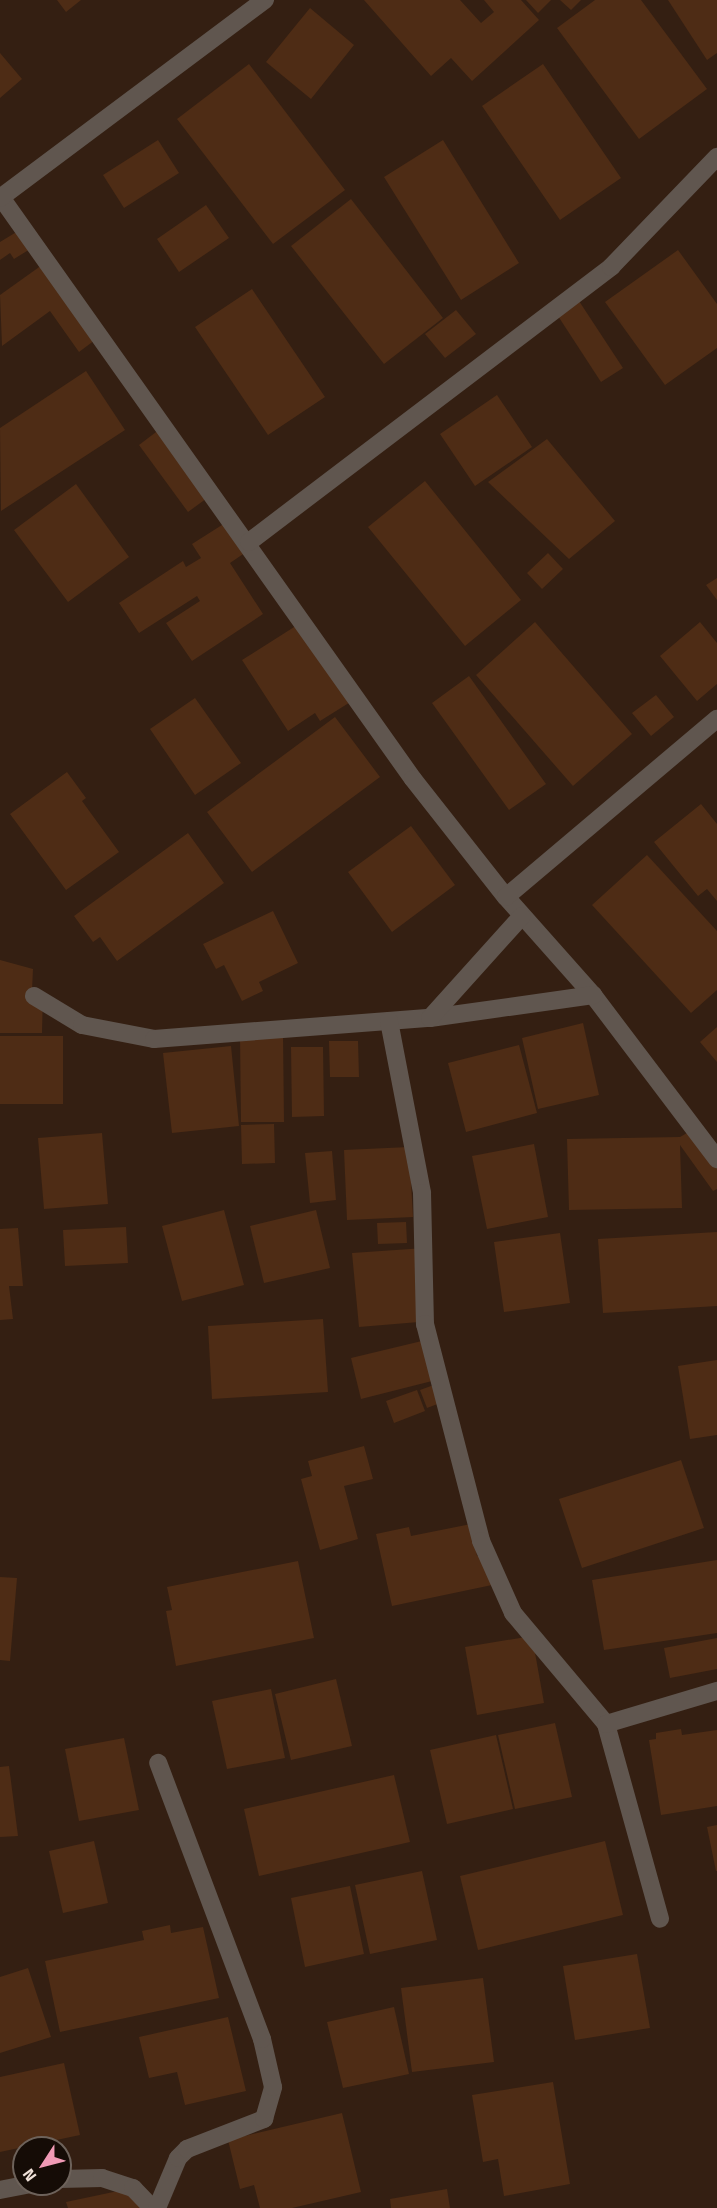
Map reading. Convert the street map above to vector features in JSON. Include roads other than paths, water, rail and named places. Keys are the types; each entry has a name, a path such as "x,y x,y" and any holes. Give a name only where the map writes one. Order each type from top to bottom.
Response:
{"street":[{"path":"266,0 0,197 249,542 413,779 506,897 593,995 717,1159"},
{"path":"249,542 611,267 717,157"},
{"path":"506,897 717,719"},
{"path":"430,1018 522,916"},
{"path":"34,996 82,1025 154,1039 430,1018 593,995"},
{"path":"389,1021 422,1193 425,1324 481,1541 513,1613 606,1724 660,1919"},
{"path":"606,1724 717,1691"},
{"path":"157,2208 178,2158 187,2149 264,2119 273,2087 262,2039 158,1763"},
{"path":"72,2179 102,2178 133,2188 152,2208"}]}
